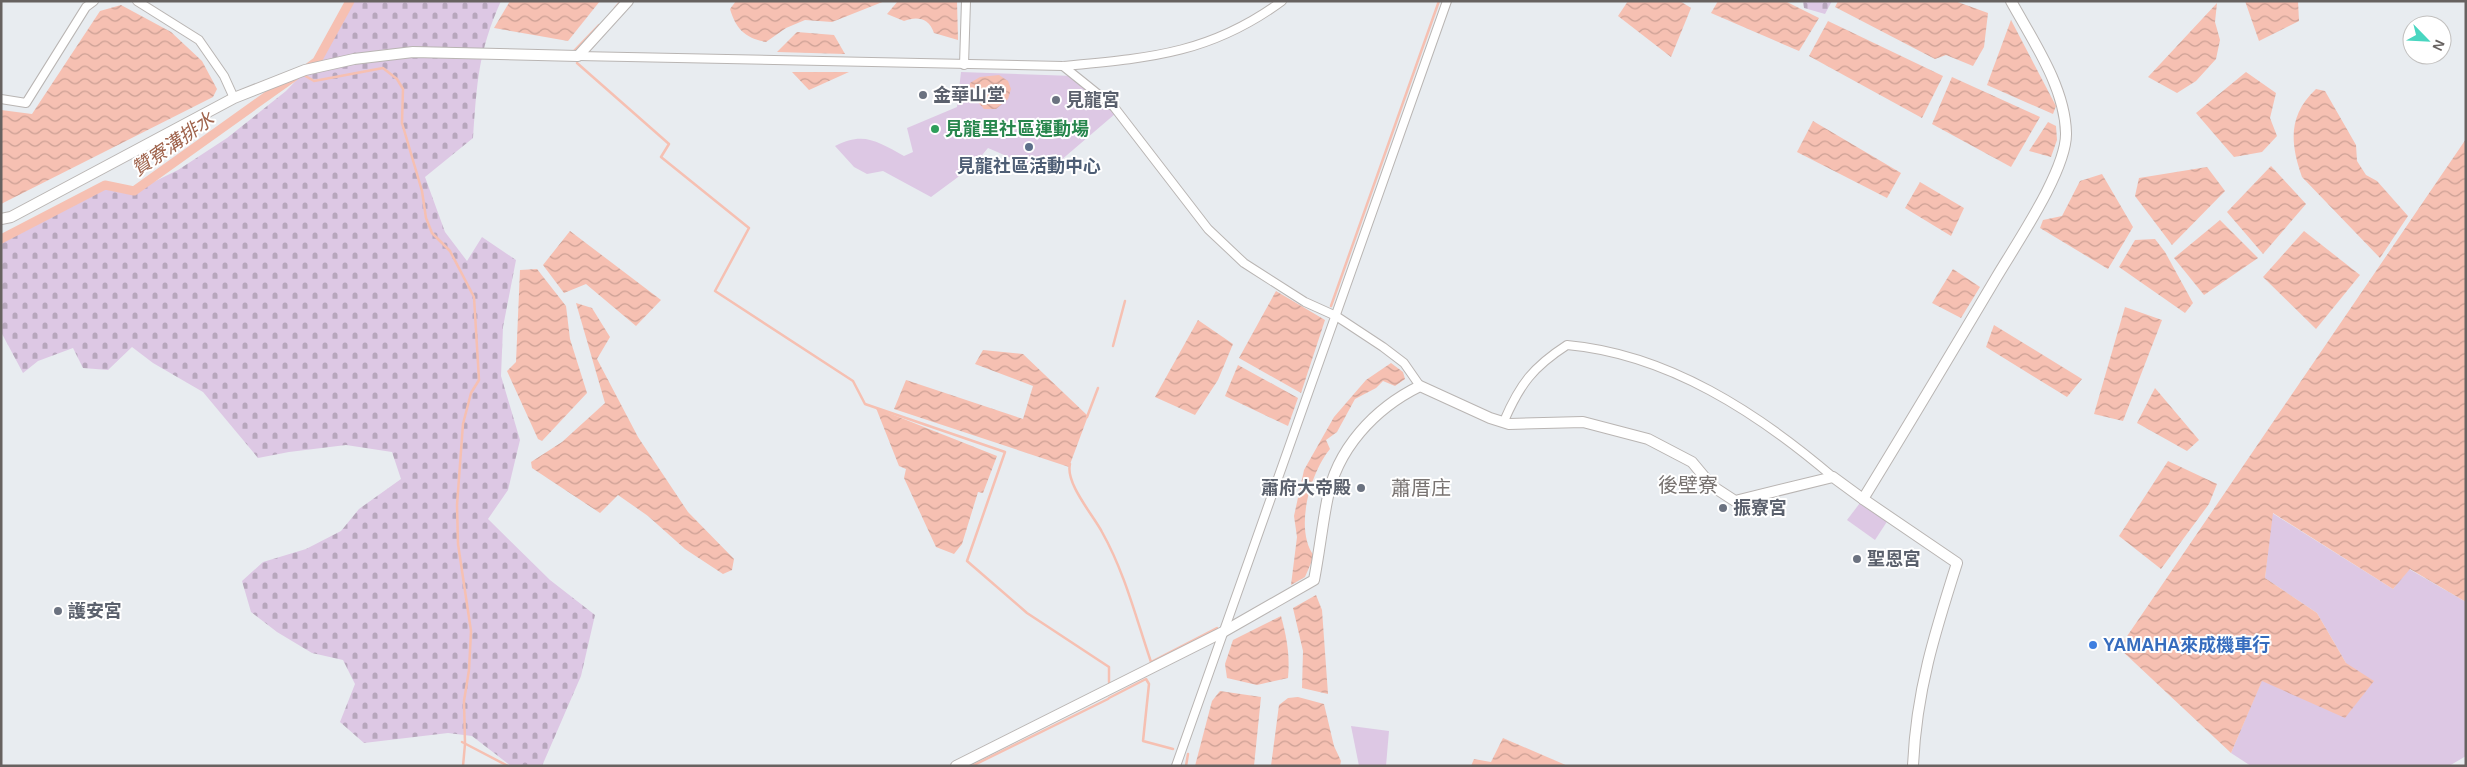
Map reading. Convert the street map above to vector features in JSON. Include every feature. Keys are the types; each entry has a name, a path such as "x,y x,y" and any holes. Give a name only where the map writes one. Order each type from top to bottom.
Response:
{"street":[{"path":"1,98 26,103 86,7 94,1"},
{"path":"137,1 198,40 224,76 234,98"},
{"path":"578,56 628,1"},
{"path":"964,65 966,1"},
{"path":"1,219 11,217 234,98 305,70 354,59 422,52 1063,66 1137,59 1210,42 1248,24 1282,1"},
{"path":"1176,766 1447,1"},
{"path":"1863,499 2020,237 2061,164 2066,133 2062,105 2051,78 2011,1"},
{"path":"1063,66 1114,107 1208,229 1244,263 1305,302 1336,316 1404,363 1420,386 1490,418 1509,424 1583,422 1648,440 1692,462 1712,486 1735,500 1833,477"},
{"path":"1504,421 1516,393 1530,374 1567,344 1631,356 1694,382 1736,405 1798,447 1833,477 1863,499 1957,563 1930,651 1920,693 1914,730 1913,766"},
{"path":"956,766 1223,632 1314,580 1327,499 1340,464 1356,437 1376,416 1401,395 1420,386"}],"green space":[{"path":"350,1 501,1 487,36 483,52 473,138 425,177 445,232 467,261 482,237 516,260 503,327 501,376 520,440 508,490 488,519 550,580 595,615 581,676 542,766 511,766 472,736 448,733 364,743 340,722 355,684 343,660 312,653 277,632 251,612 242,581 263,562 306,549 341,531 359,509 401,479 392,452 346,445 258,458 203,392 153,363 132,347 108,370 83,368 73,348 38,361 23,373 1,332 1,239 4,236 80,198 112,187 135,191 178,170 227,138 286,91 309,67"},
{"path":"1803,1 1832,1 1825,14 1804,8"},
{"path":"961,72 1074,76 1109,106 1115,114 1046,173 988,148 973,166 931,197 883,171 867,174 854,167 835,146 854,139 863,139 871,140 904,156 913,152 907,128 957,107"},
{"path":"1863,499 1890,517 1875,540 1847,520"},
{"path":"2272,513 2393,589 2409,569 2466,602 2466,756 2449,766 2251,766 2231,753 2262,680 2345,717 2346,663 2317,613 2265,578"},
{"path":"1351,726 1389,731 1386,766 1359,766"}],"water":[{"path":"510,1 600,1 568,41 494,28"},
{"path":"736,1 885,1 832,22 805,20 786,28 766,42 752,38 738,27 730,9"},
{"path":"898,1 957,1 958,40 934,33 926,21 913,19 904,21 887,14"},
{"path":"1628,1 1680,1 1691,8 1671,57 1618,16"},
{"path":"1718,1 1785,1 1819,18 1799,51 1711,13"},
{"path":"1838,1 1955,1 1988,13 1984,47 1973,66 1946,55 1935,59 1835,7"},
{"path":"2245,1 2298,1 2299,21 2259,41"},
{"path":"2217,3 2215,22 2220,40 2216,59 2196,81 2177,93 2148,77"},
{"path":"121,5 171,32 202,61 217,89 213,97 1,204 1,110 32,114 100,11"},
{"path":"2011,20 2056,106 2053,114 1987,85"},
{"path":"1828,21 1943,76 1922,118 1809,56"},
{"path":"797,32 834,35 845,54 777,52"},
{"path":"792,72 849,72 809,90"},
{"path":"2246,72 2276,93 2270,118 2277,136 2262,152 2234,157 2196,113"},
{"path":"999,75 1008,81 1011,89 1008,99 996,109 984,109 969,92 970,83 980,77"},
{"path":"1952,77 2040,117 2011,167 1932,124"},
{"path":"2316,89 2325,91 2356,145 2357,161 2366,175 2377,181 2408,216 2380,258 2302,177 2295,153 2294,130 2300,109"},
{"path":"1813,121 1901,173 1887,198 1797,152"},
{"path":"2048,122 2056,126 2057,140 2051,157 2029,151"},
{"path":"2466,139 2466,602 2410,569 2393,589 2273,513 2265,578 2317,613 2346,663 2374,681 2345,718 2262,681 2231,753 2119,648"},
{"path":"2271,166 2306,204 2263,254 2227,212"},
{"path":"2207,167 2225,191 2172,245 2135,196 2139,178"},
{"path":"2102,174 2133,227 2108,269 2040,228 2043,220 2062,216 2080,181"},
{"path":"1920,182 1964,208 1951,236 1905,208"},
{"path":"2220,220 2258,258 2204,295 2174,258"},
{"path":"570,231 661,300 636,326 586,284 564,293 543,265"},
{"path":"2304,231 2360,275 2316,329 2263,277"},
{"path":"2155,239 2165,252 2193,303 2185,313 2119,267 2135,240"},
{"path":"537,269 566,306 570,339 587,393 542,441 538,439 507,371 516,362 520,270"},
{"path":"1953,269 1980,287 1961,318 1932,303"},
{"path":"1276,291 1325,320 1301,393 1239,358"},
{"path":"576,303 592,308 610,337 597,359 638,437 688,512 734,559 732,570 723,574 685,549 648,516 618,495 600,513 532,468 531,462 562,442 605,403"},
{"path":"2125,307 2162,320 2123,421 2094,414"},
{"path":"1198,320 1233,344 1218,380 1195,415 1155,397"},
{"path":"1994,325 2082,379 2067,397 1986,347"},
{"path":"983,350 1023,354 1088,416 1069,467 894,409 906,380 1023,419 1033,386 975,364"},
{"path":"1391,363 1403,372 1405,379 1395,386 1383,381 1376,388 1355,399 1337,432 1326,440 1330,449 1316,472 1307,502 1305,517 1305,532 1308,545 1314,556 1305,577 1291,585 1297,537 1294,516 1304,470 1334,417 1366,380"},
{"path":"1238,365 1298,398 1288,426 1225,396"},
{"path":"2155,388 2199,440 2187,451 2137,423"},
{"path":"876,408 997,456 983,493 978,492 962,544 954,554 936,547 904,478 906,469 899,466"},
{"path":"2168,461 2217,484 2209,504 2161,569 2119,536"},
{"path":"1316,595 1322,610 1328,694 1302,688 1303,651 1293,608"},
{"path":"1281,616 1288,647 1288,678 1257,685 1227,678 1225,664 1233,640"},
{"path":"1220,691 1261,697 1254,766 1195,766 1212,701"},
{"path":"1298,697 1324,704 1334,746 1341,761 1340,766 1271,766 1279,705 1288,698"},
{"path":"1503,738 1568,766 1471,766 1474,759 1491,762"}],"waterway":[{"name":"贊寮溝排水","path":"309,67 317,61 350,1"},
{"path":"615,8 621,1"},
{"path":"1331,306 1439,1"},
{"path":"572,53 599,25"},
{"path":"577,63 669,144 661,157 749,228 715,291 853,381 865,404 1005,452 967,561 1027,613 1109,667 1109,682"},
{"path":"302,74 314,81 383,68 397,79 403,89 402,123 422,191 426,218 432,233 450,251 474,297 479,380 471,393 463,424 457,505 458,544 471,631 469,670 464,701 465,744 463,766"},
{"name":"贊寮溝排水","path":"1,239 105,185 134,191 295,76"},
{"path":"1113,346 1125,301"},
{"path":"1087,417 1098,388"},
{"path":"1070,464 1070,472 1076,489 1102,532 1117,563 1130,596 1151,662 1217,628"},
{"path":"1109,698 1146,679 1149,684 1143,741 1173,749"},
{"path":"972,766 1108,699"},
{"path":"462,742 508,766"},
{"path":"1186,766 1188,754"}],"place":[{"name":"金華山堂","path":"923,95"},
{"name":"見龍宮","path":"1056,100"},
{"name":"見龍里社區運動場","path":"935,129"},
{"name":"見龍社區活動中心","path":"1029,147"},
{"name":"蕭府大帝殿","path":"1361,488"},
{"name":"振寮宮","path":"1723,508"},
{"name":"聖恩宮","path":"1857,559"},
{"name":"護安宮","path":"58,611"},
{"name":"YAMAHA來成機車行","path":"2093,645"}],"district":[{"name":"後壁寮","path":"1688,485"},
{"name":"蕭厝庄","path":"1421,488"}]}
